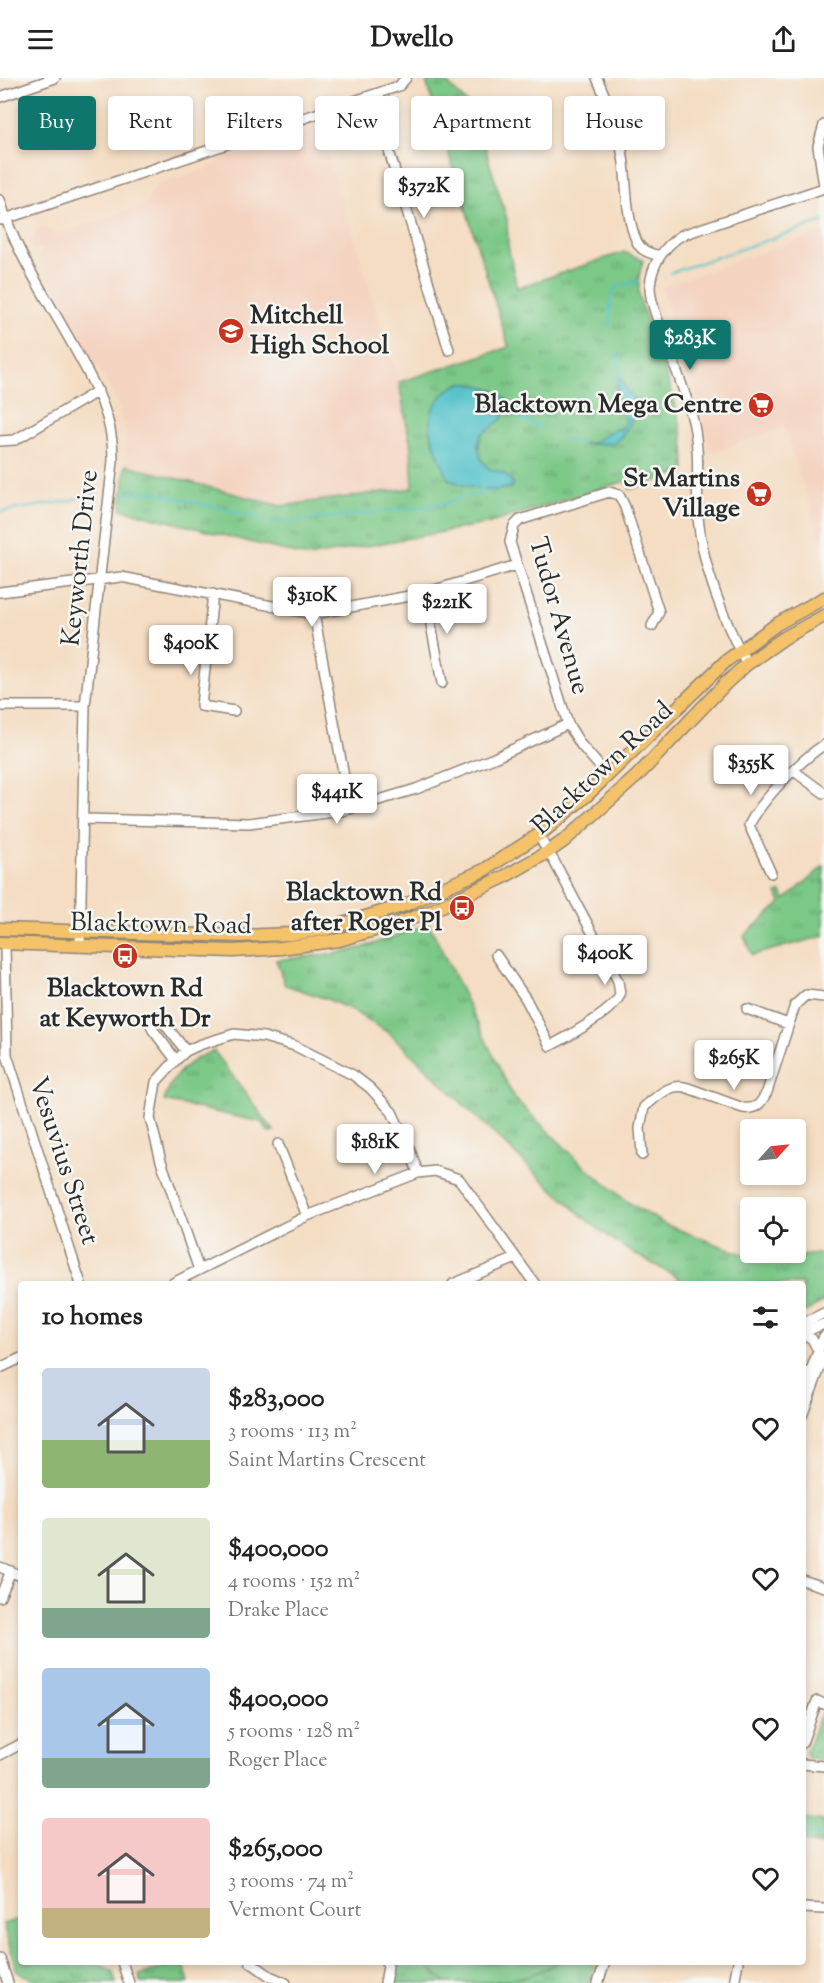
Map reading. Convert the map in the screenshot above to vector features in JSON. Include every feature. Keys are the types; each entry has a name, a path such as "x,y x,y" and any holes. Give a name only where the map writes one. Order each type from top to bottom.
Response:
{"main road":[{"name":"Blacktown Road","path":"0,929 240,936 289,934 326,929 415,901 484,870 538,835 608,776 739,651 777,624 824,598"},
{"name":"Blacktown Road","path":"3,943 233,951 312,945 396,924 459,899 548,852 637,776 747,664 784,638 824,616"}],"street":[{"path":"0,97 55,78"},
{"path":"3,220 399,86 406,78"},
{"path":"597,78 609,107 621,151 629,213 637,242 644,252 660,256"},
{"path":"372,95 450,351"},
{"path":"747,664 725,617 709,569 698,516 697,445 692,415 652,300 651,282 660,256 670,243 695,230 824,187 818,146 824,125"},
{"name":"Keyworth Drive","path":"0,200 3,220 98,391 107,413 114,441 86,706 80,947"},
{"path":"0,441 15,440 98,391"},
{"name":"Tudor Avenue","path":"608,776 580,745 568,724 510,542 514,526 520,520 609,492 619,495 659,612 652,626"},
{"path":"0,592 121,577 314,614 425,593 517,565"},
{"path":"425,593 442,683"},
{"path":"213,594 201,706 234,711"},
{"path":"314,614 350,808"},
{"path":"0,706 86,706"},
{"path":"84,819 249,823 296,818 350,808 416,789 494,758 568,724"},
{"path":"771,873 749,825 758,809 794,771 824,745"},
{"path":"794,771 824,794"},
{"path":"496,955 526,999 550,1046 563,1040 613,1006 620,995 618,981 538,835"},
{"name":"Vesuvius Street","path":"3,943 5,1038 11,1071 80,1281"},
{"path":"642,1155 640,1128 644,1107 672,1086 680,1086 743,1108 751,1109 760,1104 767,1092 795,1005 806,995 824,997"},
{"path":"747,1009 788,1024"},
{"path":"176,1060 153,1030 150,1025 151,1019 160,1018 186,1051"},
{"path":"199,1270 161,1161 150,1118 156,1082 186,1051 199,1045 234,1034 264,1037 295,1046 353,1075 370,1088 392,1112 418,1173"},
{"path":"0,1071 11,1071"},
{"path":"278,1144 307,1216"},
{"path":"177,1281 307,1216 418,1173 435,1171 459,1179 533,1281"},
{"path":"460,1281 516,1258"},
{"path":"806,1322 824,1312"},
{"path":"806,1332 824,1324"},
{"path":"806,1335 812,1339 821,1354"},
{"path":"806,1403 824,1336"},
{"path":"806,1385 821,1354"},
{"path":"0,1368 18,1359"},
{"path":"0,1567 18,1574"},
{"path":"0,1598 11,1571"},
{"path":"806,1581 824,1587"},
{"path":"806,1732 817,1701 824,1704"},
{"path":"0,1755 18,1746"},
{"path":"806,1764 824,1766"},
{"path":"806,1908 824,1908"},
{"path":"0,1959 8,1983"},
{"path":"123,1965 129,1983"},
{"path":"254,1965 270,1976 286,1983"},
{"path":"385,1983 388,1965"},
{"path":"598,1983 604,1965"},
{"path":"734,1983 737,1965"}],"shaded area":[{"name":"Mitchell High School","path":"315,128 315,150 326,150 399,382 412,447 414,488 280,506 126,465 126,432 118,404 37,255 42,252 39,248 34,250 31,245 38,226 54,233 62,233 138,207 145,204 159,185 206,169 217,161 250,150 303,150 303,132"},
{"name":"Blacktown Mega Centre","path":"824,231 824,549 784,427 710,453 693,382 661,287"}],"green space":[{"path":"425,78 442,78 460,96 431,96"},
{"path":"447,150 486,150 507,219 508,246 517,288 624,252 643,260 639,276 639,295 675,404 684,448 685,471 630,489 626,481 490,523 308,557 121,509 126,465 280,506 413,488 411,447 399,382 509,347"},
{"path":"824,866 824,936 752,955 744,936 781,903 777,893 781,892 785,900"},
{"path":"429,924 514,1098 583,1165 628,1202 664,1224 740,1253 740,1263 806,1263 806,1255 824,1253 824,1301 806,1311 806,1281 678,1281 679,1278 626,1249 589,1222 535,1173 389,1033 350,1009 285,985 276,960 362,948"},
{"path":"214,1051 274,1131 269,1132 261,1122 164,1101 171,1084 182,1070 205,1054"},
{"path":"824,1711 824,1760 809,1758 806,1753 821,1713"},
{"path":"806,1818 824,1821 824,1846 806,1843"},
{"path":"18,1919 18,1965 100,1965 112,1970 116,1983 43,1983 17,1972 3,1924"},
{"path":"173,1965 184,1965 189,1983 141,1983 139,1975"},
{"path":"392,1965 595,1965 589,1983 392,1983"},
{"path":"426,1965 553,1965 519,1978 477,1983 446,1983"}],"water":[{"path":"621,377 625,388 636,401 629,425 612,445 582,443 593,443 614,429 620,430 626,421 617,397"},
{"path":"461,383 488,388 509,404 502,419 482,434 478,445 481,459 488,468 505,474 513,483 512,487 497,490 480,489 448,479 432,438 430,419 435,405 443,394"}],"waterway":[{"path":"670,273 824,221"},
{"path":"610,327 610,298 616,287 639,281"},
{"path":"617,352 621,377"},
{"path":"506,412 540,427"},
{"path":"561,439 582,442"},
{"path":"125,493 152,492 280,523 416,508 447,503 464,495 493,491"},
{"path":"0,512 69,501 95,493"},
{"path":"806,1834 824,1837"}],"place":[{"name":"Mitchell High School","path":"231,331"},
{"name":"Blacktown Mega Centre","path":"761,405"},
{"name":"St Martins Village","path":"759,494"},
{"name":"Blacktown Rd after Roger Pl","path":"462,908"},
{"name":"Blacktown Rd at Keyworth Dr","path":"125,956"}]}
